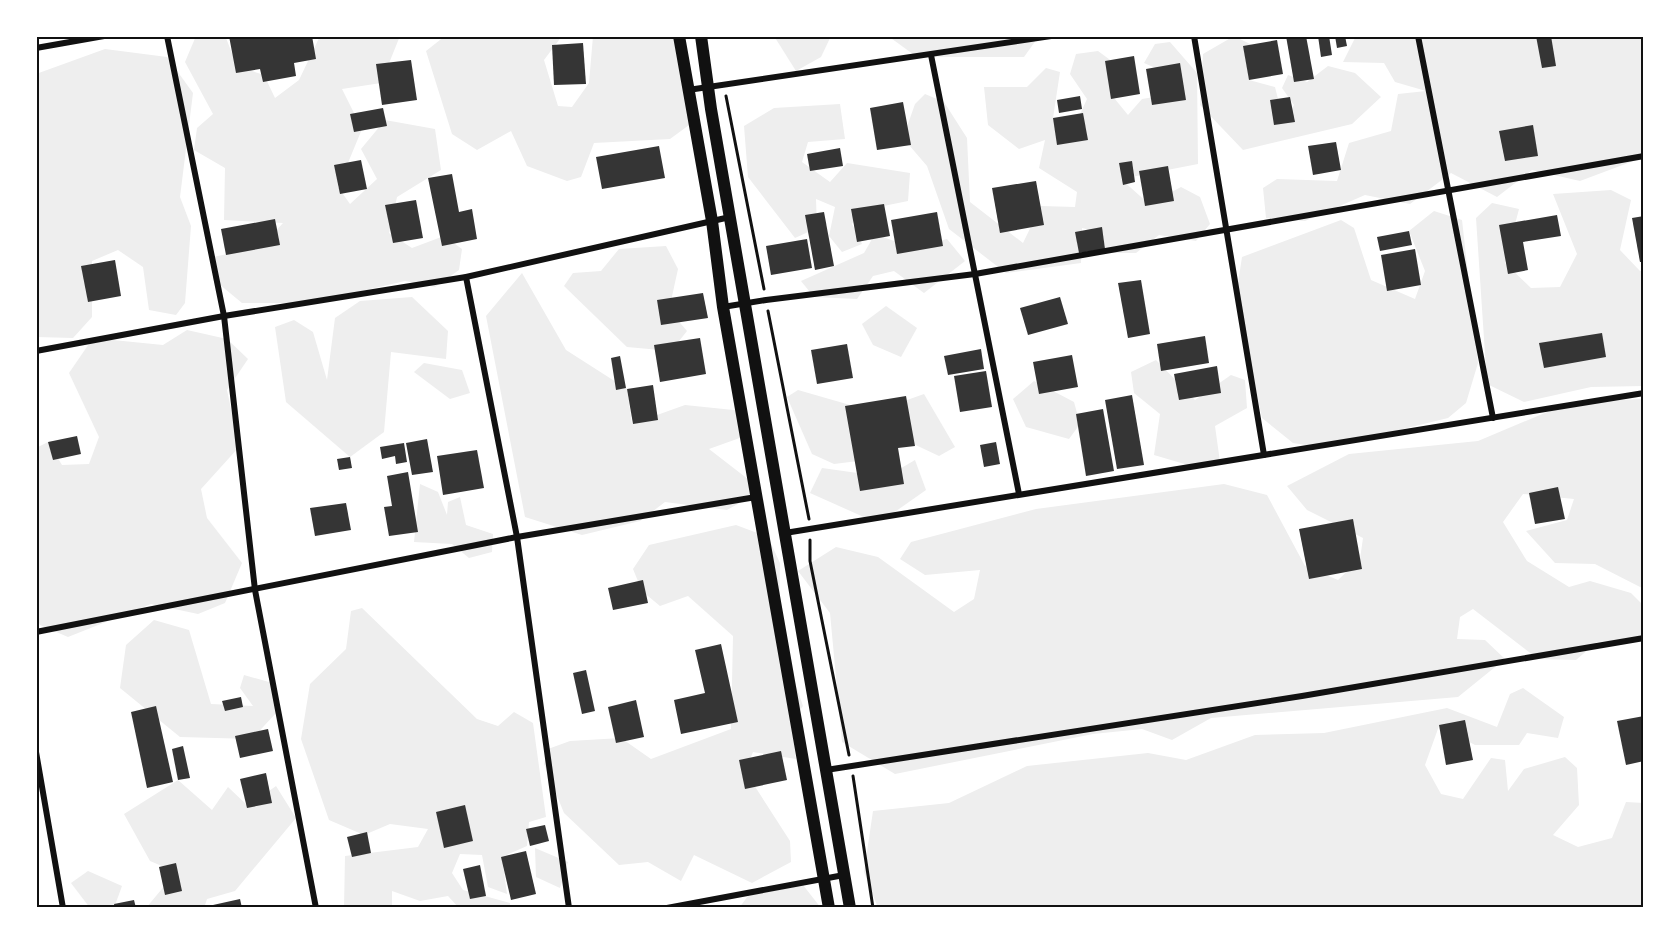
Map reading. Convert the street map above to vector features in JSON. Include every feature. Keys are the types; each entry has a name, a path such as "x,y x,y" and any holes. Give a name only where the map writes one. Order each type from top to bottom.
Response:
{"main road":[{"path":"679,36 712,221 723,307 830,908"},
{"path":"701,36 730,217 850,908"}],"street":[{"path":"36,48 104,36"},
{"path":"167,36 224,316 255,590 316,908"},
{"path":"687,90 1051,36"},
{"path":"1194,36 1264,455"},
{"path":"1418,36 1493,418"},
{"path":"931,55 1019,495"},
{"path":"723,307 975,274 1644,156"},
{"path":"36,351 224,316 466,277 730,217"},
{"path":"466,277 517,537 569,908"},
{"path":"785,532 1644,393"},
{"path":"36,632 517,537 756,497"},
{"path":"825,771 1302,696 1644,638"},
{"path":"36,752 63,908"},
{"path":"667,908 844,875"}],"path":[{"path":"724,86 811,528 810,561 851,767 873,908"}],"shaded area":[{"path":"196,36 226,38 237,66 264,75 275,98 299,80 320,36 400,36 381,83 342,89 362,129 338,187 350,204 377,179 361,149 385,120 435,129 441,170 397,197 389,233 412,248 444,236 462,249 459,270 435,287 405,281 310,303 242,303 213,279 213,257 261,247 283,223 224,220 225,168 194,150 197,128 213,114 185,62"},
{"path":"445,36 562,36 544,60 558,106 572,107 589,83 593,36 674,36 677,59 700,117 670,139 594,143 581,177 567,181 527,166 511,131 477,150 452,134 426,51"},
{"path":"774,36 831,36 821,57 796,71"},
{"path":"888,36 1039,36 1024,57 917,57"},
{"path":"1234,36 1254,46 1249,80 1275,87 1284,123 1294,105 1282,88 1288,75 1307,82 1328,66 1355,73 1381,97 1352,124 1243,150 1200,105 1203,54"},
{"path":"1356,36 1644,36 1644,157 1580,181 1532,170 1497,197 1451,173 1410,204 1365,195 1305,221 1266,218 1263,188 1277,179 1337,181 1349,143 1391,131 1398,94 1426,91 1395,82 1384,63 1343,62"},
{"path":"1170,42 1197,73 1198,164 1121,179 1149,204 1181,187 1200,197 1210,224 1196,241 1159,235 1136,253 1105,253 1103,233 1082,228 1081,263 1006,273 949,229 927,166 903,138 915,104 925,94 944,102 967,138 970,202 1023,243 1041,206 1075,207 1077,192 1039,168 1045,140 1019,149 988,125 984,87 1027,87 1046,68 1060,72 1053,118 1069,138 1087,99 1070,74 1076,54 1098,51 1117,65 1110,93 1128,115 1142,99 1184,92 1181,79 1144,63 1155,44"},
{"path":"105,49 167,57 193,93 180,197 191,226 185,303 176,315 149,310 143,267 118,250 92,261 92,317 73,338 36,337 36,74"},
{"path":"840,104 845,139 808,142 802,162 830,182 847,163 910,173 908,201 859,211 852,224 862,244 842,252 829,236 835,207 816,199 817,228 795,238 748,177 744,126 774,108"},
{"path":"1611,190 1631,200 1620,250 1640,271 1644,271 1644,386 1591,387 1524,402 1487,384 1476,218 1492,203 1519,209 1505,263 1531,288 1560,287 1577,254 1553,194"},
{"path":"1434,211 1462,220 1478,363 1466,403 1448,418 1325,448 1293,443 1262,418 1236,296 1242,257 1341,220 1354,228 1371,280 1415,299 1425,271 1409,231"},
{"path":"875,234 913,248 947,239 965,261 924,293 894,271 873,276 857,299 814,297 801,281 864,253"},
{"path":"666,246 678,269 669,310 687,331 671,351 627,347 564,286 573,273 601,271 619,249"},
{"path":"522,273 566,350 627,389 632,424 685,405 743,411 748,435 709,449 753,483 752,496 727,510 665,502 640,521 582,535 525,517 486,316"},
{"path":"412,297 448,331 446,359 391,352 384,432 350,457 286,402 275,327 294,320 313,332 327,380 335,318 360,301"},
{"path":"886,306 917,328 901,357 873,345 862,324"},
{"path":"187,330 227,339 248,359 227,390 239,447 201,489 207,518 242,563 225,603 198,614 151,604 68,637 40,625 36,617 36,448 48,442 62,465 89,464 99,437 69,373 93,338 163,345"},
{"path":"1156,360 1195,400 1231,375 1245,380 1247,408 1215,426 1220,462 1198,468 1154,455 1160,414 1134,393 1131,372"},
{"path":"424,363 462,370 470,393 450,399 414,372"},
{"path":"1034,381 1074,402 1080,424 1069,439 1026,427 1013,399"},
{"path":"798,390 857,407 874,459 834,464 812,454 787,397"},
{"path":"924,394 955,447 939,456 905,440 893,405"},
{"path":"1644,399 1644,589 1595,564 1555,563 1526,531 1567,520 1574,499 1523,494 1503,522 1527,561 1569,587 1590,581 1631,593 1644,606 1644,638 1597,642 1576,660 1538,659 1473,609 1460,617 1457,639 1485,640 1505,659 1458,697 1211,718 1172,740 1142,729 1093,734 895,774 842,742 830,613 798,571 836,547 878,557 954,612 974,599 980,570 925,575 900,559 911,542 1036,509 1224,484 1267,495 1305,566 1338,580 1360,559 1363,538 1307,510 1287,486 1349,454 1478,441 1571,402"},
{"path":"915,460 926,490 889,516 866,518 810,493 822,468 886,477"},
{"path":"420,484 438,492 447,515 448,502 460,497 466,525 493,534 492,552 469,558 452,544 414,542"},
{"path":"736,525 768,537 780,563 779,636 803,706 791,723 796,759 753,752 745,771 790,841 791,862 752,883 694,855 681,881 648,862 619,865 564,813 544,764 548,749 570,741 621,738 651,759 731,729 733,636 688,596 660,606 642,591 633,569 649,545"},
{"path":"362,608 477,719 498,726 514,712 533,723 546,817 529,822 527,846 502,857 507,894 488,887 482,855 460,854 452,873 463,890 510,903 510,908 459,908 448,896 420,901 392,891 392,908 344,908 345,856 418,847 428,829 390,824 364,835 329,820 301,739 310,684 346,649 351,611"},
{"path":"154,620 189,630 211,704 253,706 240,688 244,675 276,684 277,712 252,739 180,737 120,688 126,645"},
{"path":"1523,688 1564,717 1558,738 1527,733 1519,745 1475,745 1439,726 1425,765 1441,794 1463,799 1491,758 1505,760 1508,791 1524,769 1565,757 1577,768 1579,805 1553,835 1578,847 1612,838 1626,802 1644,803 1644,908 878,908 864,872 873,811 949,803 1027,766 1148,753 1186,760 1255,735 1324,733 1447,708 1497,727 1510,694"},
{"path":"178,780 212,810 228,787 248,806 276,786 296,818 235,891 207,899 204,908 146,908 176,872 150,861 124,814"},
{"path":"535,848 568,862 560,888 536,877"},
{"path":"88,871 122,886 114,908 90,908 71,883"},
{"path":"803,885 821,908 739,908 748,896"}],"building":[{"path":"229,36 312,36 316,59 294,63 296,76 263,82 260,69 236,73"},
{"path":"1286,36 1306,36 1314,79 1294,82"},
{"path":"1318,36 1329,36 1332,55 1321,57"},
{"path":"1335,36 1345,36 1347,46 1337,48"},
{"path":"1536,36 1551,36 1556,66 1542,68"},
{"path":"1277,40 1283,74 1249,80 1243,46"},
{"path":"583,43 586,84 554,85 552,45"},
{"path":"1134,56 1140,94 1111,99 1105,61"},
{"path":"411,60 417,100 382,105 376,64"},
{"path":"1180,63 1186,100 1152,105 1146,69"},
{"path":"1080,96 1082,109 1059,113 1057,100"},
{"path":"1290,97 1295,122 1274,125 1270,100"},
{"path":"903,102 911,145 877,150 870,108"},
{"path":"383,108 387,126 354,132 350,114"},
{"path":"1083,113 1088,140 1057,145 1053,118"},
{"path":"1533,125 1538,156 1505,161 1499,131"},
{"path":"1336,142 1341,170 1313,175 1308,146"},
{"path":"659,146 665,178 602,189 596,157"},
{"path":"840,148 843,166 810,171 807,154"},
{"path":"361,160 367,189 340,194 334,165"},
{"path":"1132,161 1135,182 1123,185 1119,163"},
{"path":"1168,166 1174,201 1145,206 1139,171"},
{"path":"452,174 459,212 472,209 477,239 442,246 428,178"},
{"path":"1036,181 1044,225 1000,233 992,188"},
{"path":"416,200 423,238 393,243 385,205"},
{"path":"884,204 890,236 857,242 851,209"},
{"path":"824,212 834,266 815,270 805,215"},
{"path":"937,212 943,246 897,254 891,220"},
{"path":"1557,215 1561,236 1523,242 1528,270 1508,274 1499,225"},
{"path":"1644,216 1644,262 1640,262 1632,218"},
{"path":"275,219 280,245 226,255 221,229"},
{"path":"1102,227 1105,249 1079,253 1075,232"},
{"path":"1409,231 1412,245 1380,251 1377,237"},
{"path":"807,239 812,268 771,275 766,246"},
{"path":"1415,249 1421,285 1387,291 1381,255"},
{"path":"115,260 121,296 88,302 81,266"},
{"path":"1141,280 1150,334 1128,338 1118,283"},
{"path":"703,293 708,318 661,325 657,300"},
{"path":"1060,297 1068,324 1028,335 1020,308"},
{"path":"1602,333 1606,357 1544,368 1539,343"},
{"path":"1205,336 1209,363 1161,371 1157,344"},
{"path":"700,338 706,374 660,382 654,345"},
{"path":"847,344 853,378 817,384 811,350"},
{"path":"981,349 984,369 948,375 944,356"},
{"path":"1072,355 1078,387 1039,394 1033,362"},
{"path":"620,356 626,388 616,390 611,358"},
{"path":"1217,366 1221,393 1179,400 1174,374"},
{"path":"986,371 992,407 960,412 954,376"},
{"path":"653,385 658,420 633,424 627,389"},
{"path":"1132,395 1144,465 1117,469 1105,400"},
{"path":"906,396 915,446 898,448 904,484 860,491 845,406"},
{"path":"1103,409 1114,471 1086,476 1076,414"},
{"path":"77,436 81,454 53,460 48,442"},
{"path":"427,439 433,472 412,475 406,443"},
{"path":"996,442 1000,464 984,467 980,445"},
{"path":"404,443 407,462 396,464 395,456 382,459 380,447"},
{"path":"477,450 484,488 443,495 437,456"},
{"path":"350,457 352,468 339,470 337,459"},
{"path":"408,472 418,532 389,536 384,507 392,506 387,476"},
{"path":"1558,487 1565,519 1535,524 1529,493"},
{"path":"346,503 351,530 315,536 310,508"},
{"path":"1353,519 1362,569 1309,579 1299,529"},
{"path":"643,580 648,603 613,610 608,588"},
{"path":"721,644 738,722 681,734 674,700 705,693 695,650"},
{"path":"586,670 595,711 582,714 573,673"},
{"path":"241,697 243,707 225,711 222,701"},
{"path":"636,700 644,737 616,743 608,707"},
{"path":"156,706 173,782 147,788 131,712"},
{"path":"1644,716 1644,761 1626,765 1617,721"},
{"path":"1465,720 1473,760 1446,765 1439,725"},
{"path":"268,729 273,751 240,758 235,736"},
{"path":"183,746 190,778 178,780 172,749"},
{"path":"781,751 787,780 745,789 739,760"},
{"path":"266,773 272,803 247,808 240,779"},
{"path":"465,805 473,841 444,848 436,812"},
{"path":"545,825 549,841 530,846 526,829"},
{"path":"367,832 371,853 352,857 347,837"},
{"path":"526,851 536,894 511,900 501,857"},
{"path":"176,863 182,891 165,895 159,867"},
{"path":"480,865 486,896 470,899 463,869"},
{"path":"240,899 242,908 204,908 204,907"},
{"path":"134,900 136,908 115,908 114,904"}]}
